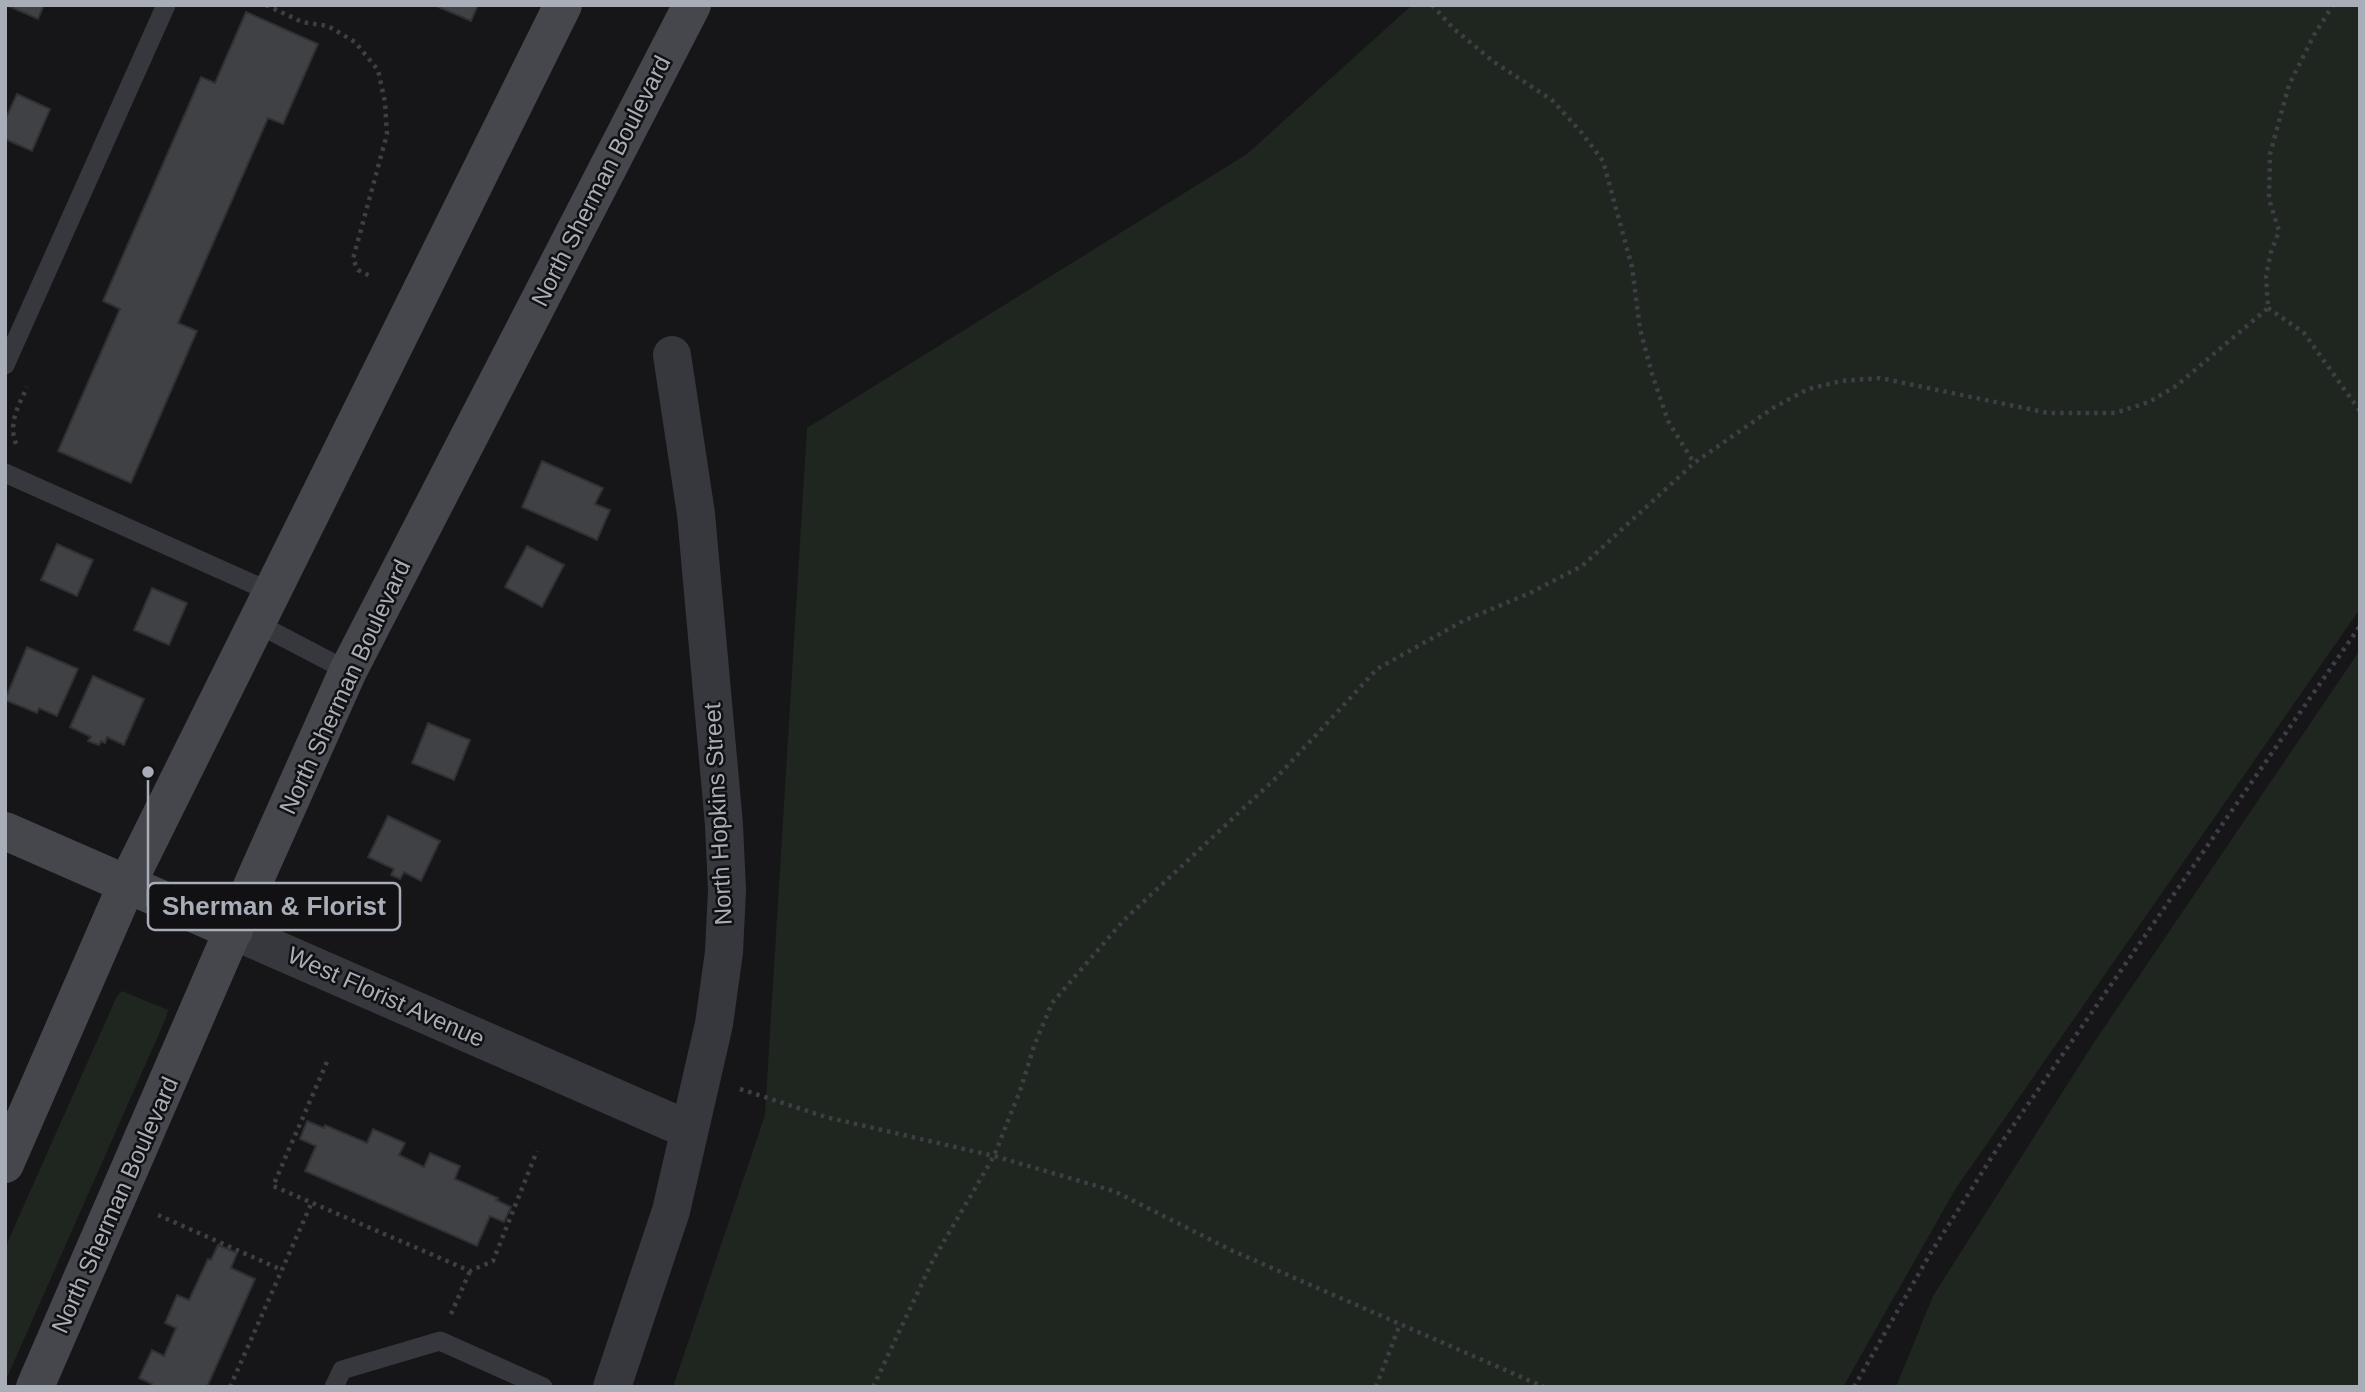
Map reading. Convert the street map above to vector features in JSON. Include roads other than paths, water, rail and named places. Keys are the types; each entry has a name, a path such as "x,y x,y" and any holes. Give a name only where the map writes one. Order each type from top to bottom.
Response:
{"main road":[{"path":"5,1164 127,884 563,5"},
{"name":"North Sherman Boulevard","path":"35,1387 348,671 692,5"},
{"name":"West Florist Avenue","path":"5,831 234,931"}],"street":[{"name":"North Hopkins Street","path":"612,1387 671,1212 714,1024 724,952 727,890 724,825 696,514 672,355"},
{"name":"West Florist Avenue","path":"234,931 689,1130"}],"lane":[{"path":"5,365 166,5"},
{"path":"5,473 264,608 348,671"},
{"path":"334,1387 342,1370 440,1341 543,1387"}],"place":[{"name":"Sherman & Florist","path":"148,772"}]}
